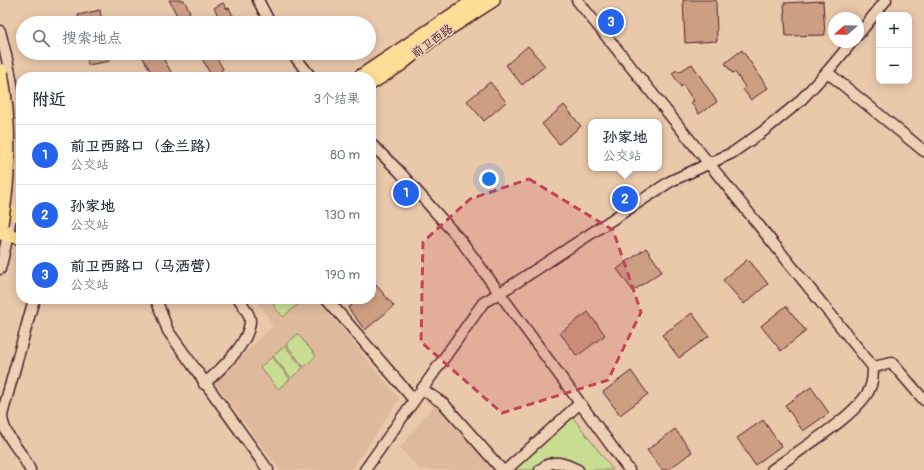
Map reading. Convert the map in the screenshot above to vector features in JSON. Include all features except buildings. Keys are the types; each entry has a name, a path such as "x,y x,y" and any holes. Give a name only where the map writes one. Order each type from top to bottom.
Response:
{"highway":[{"path":"0,72 6,113 7,156 2,231"}],"main road":[{"name":"前卫西路","path":"367,72 475,0"},
{"name":"前卫西路","path":"376,80 401,64 431,40 493,0"},
{"path":"0,86 5,144 7,211"},
{"path":"2,231 16,236"}],"street":[{"path":"258,0 266,16"},
{"path":"577,0 873,367 874,377 870,389 856,409 772,470"},
{"path":"864,27 886,0"},
{"path":"0,30 10,77 16,124"},
{"path":"365,470 477,308 671,181 732,152 765,130 799,102 847,48"},
{"path":"298,60 307,72"},
{"path":"827,72 924,151"},
{"path":"376,149 398,170 462,242 579,404 629,470"},
{"path":"0,269 2,231 16,165"},
{"path":"30,470 26,460 5,430 2,415 33,304"},
{"path":"158,304 168,331 204,384 268,470"},
{"path":"204,384 225,366 240,345 249,327 249,316 242,304"},
{"path":"331,304 414,400"},
{"path":"873,367 892,363 924,400"},
{"path":"422,389 444,404 502,470"},
{"path":"506,470 579,404"},
{"path":"540,470 546,465 554,462 563,463 578,470"}],"highlighted area":[{"path":"529,179 613,230 641,312 608,380 502,413 421,342 423,242 470,199"}],"shaded area":[{"path":"259,304 322,304 399,399 352,470 280,470 212,379 229,368 273,326"},
{"path":"435,403 497,470 420,470 400,448"}],"green space":[{"path":"274,304 298,304 283,317 273,305"},
{"path":"298,334 316,356 304,367 286,344"},
{"path":"285,346 303,368 291,378 273,356"},
{"path":"272,357 290,379 278,389 260,367"},
{"path":"572,416 613,470 510,470"}],"place":[{"name":"前卫西路口（马洒营）","path":"611,22"},
{"name":"前卫西路口（金兰路）","path":"406,193"},
{"name":"孙家地","path":"625,199"}]}
